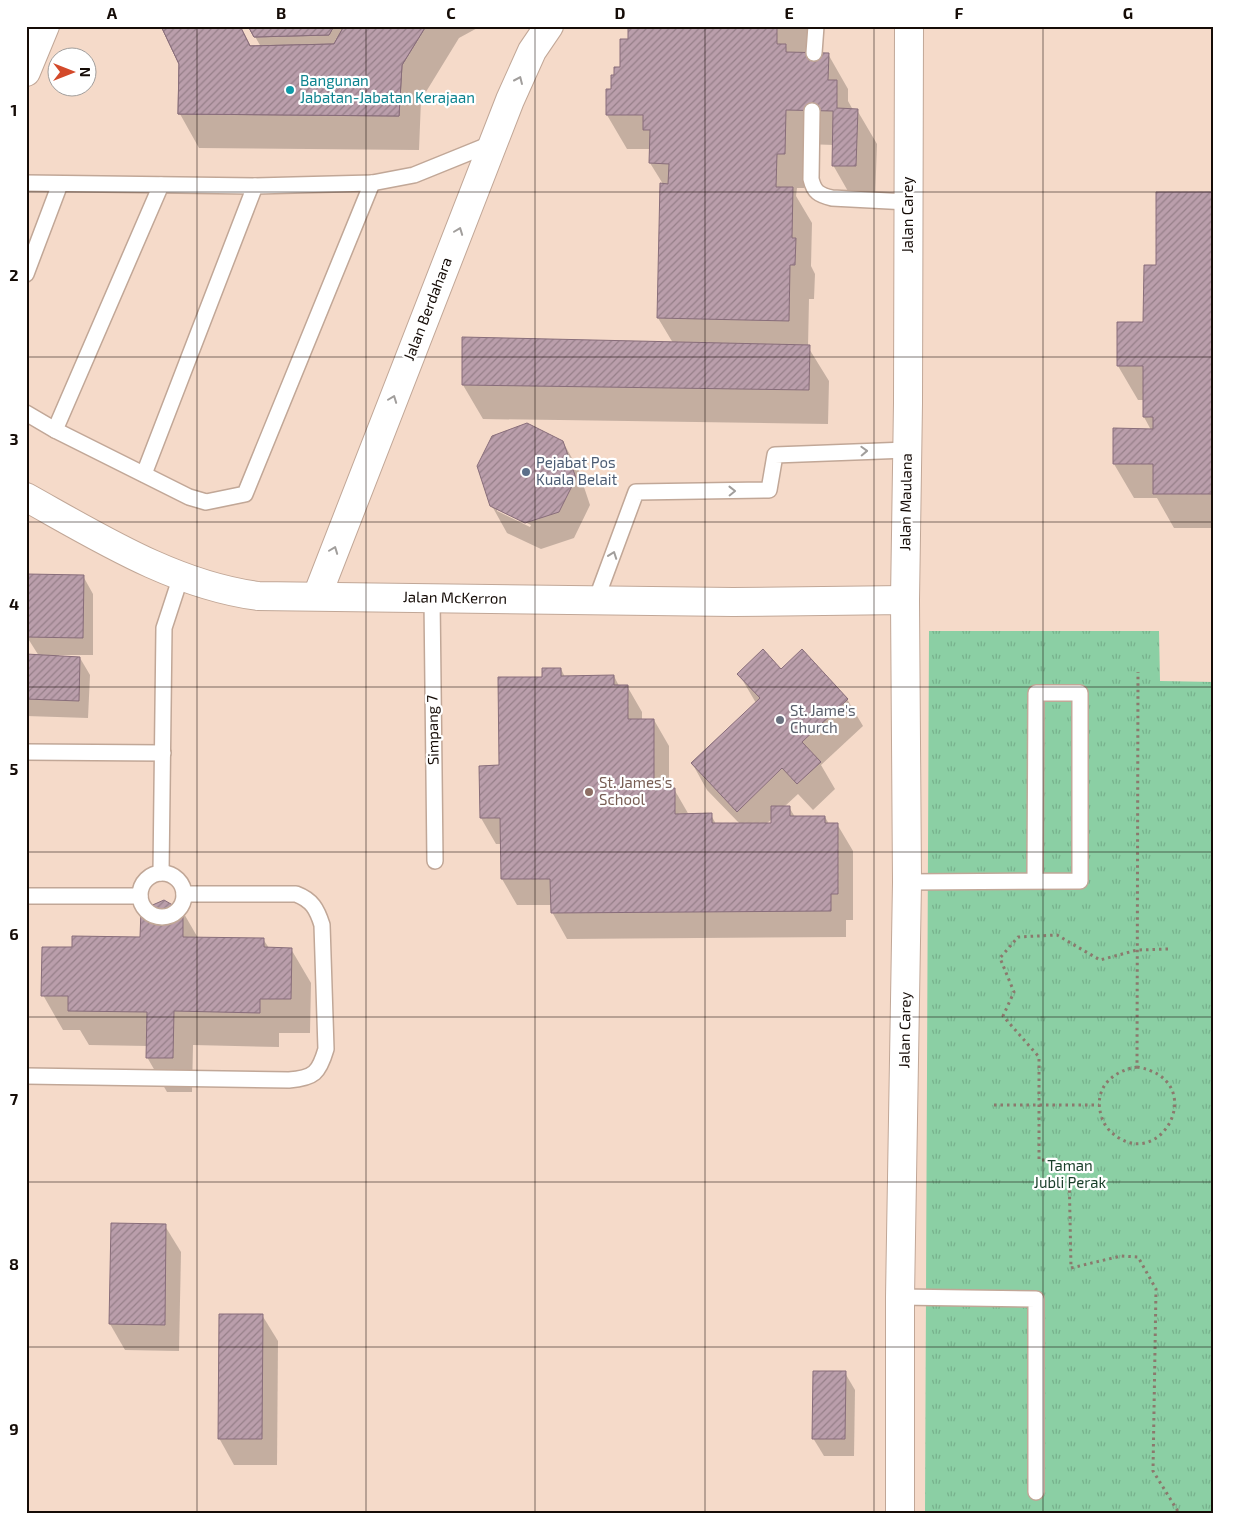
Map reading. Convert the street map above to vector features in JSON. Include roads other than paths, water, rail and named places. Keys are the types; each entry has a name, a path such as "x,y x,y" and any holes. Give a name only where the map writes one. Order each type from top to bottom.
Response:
{"main road":[{"path":"26,72 44,26"},
{"name":"Jalan Berdahara","path":"317,596 493,143 532,51 549,26"},
{"name":"Jalan Carey","path":"908,403 909,26"},
{"name":"Jalan Maulana","path":"904,600 908,403"},
{"name":"Jalan McKerron","path":"26,497 145,560 181,576 241,594 734,602 904,600"},
{"name":"Jalan Carey","path":"900,1513 900,1297 907,882 904,600"}],"lane":[{"path":"814,53 816,26"},
{"path":"812,111 811,180 813,188 819,195 832,198 908,202"},
{"path":"26,183 256,186 372,183 414,175 493,143"},
{"path":"26,413 55,430 189,497 206,502 245,494 372,183"},
{"path":"26,274 60,184"},
{"path":"55,430 162,185"},
{"path":"144,474 256,186"},
{"path":"596,600 636,492 769,490 775,455 907,450"},
{"path":"162,873 164,628 181,576"},
{"name":"Simpang 7","path":"432,598 435,861"},
{"path":"907,882 1035,881 1080,880 1080,694 1036,694 1035,881"},
{"path":"26,752 163,753"},
{"path":"162,873 169,874 180,882 184,894 183,902 174,914 159,917 146,910 140,896 144,882 155,874 162,873"},
{"path":"26,1076 289,1080 304,1079 315,1074 322,1064 326,1049 322,925 318,912 312,902 296,894 184,894"},
{"path":"26,896 140,896"},
{"path":"900,1297 1036,1299 1036,1492"}],"place":[{"name":"Bangunan Jabatan-Jabatan Kerajaan","path":"290,90"},
{"name":"Pejabat Pos Kuala Belait","path":"526,472"},
{"name":"St. Jame's Church","path":"780,720"},
{"name":"St. James's School","path":"589,792"}],"park label":[{"name":"Taman Jubli Perak","path":"1070,1174"}]}
